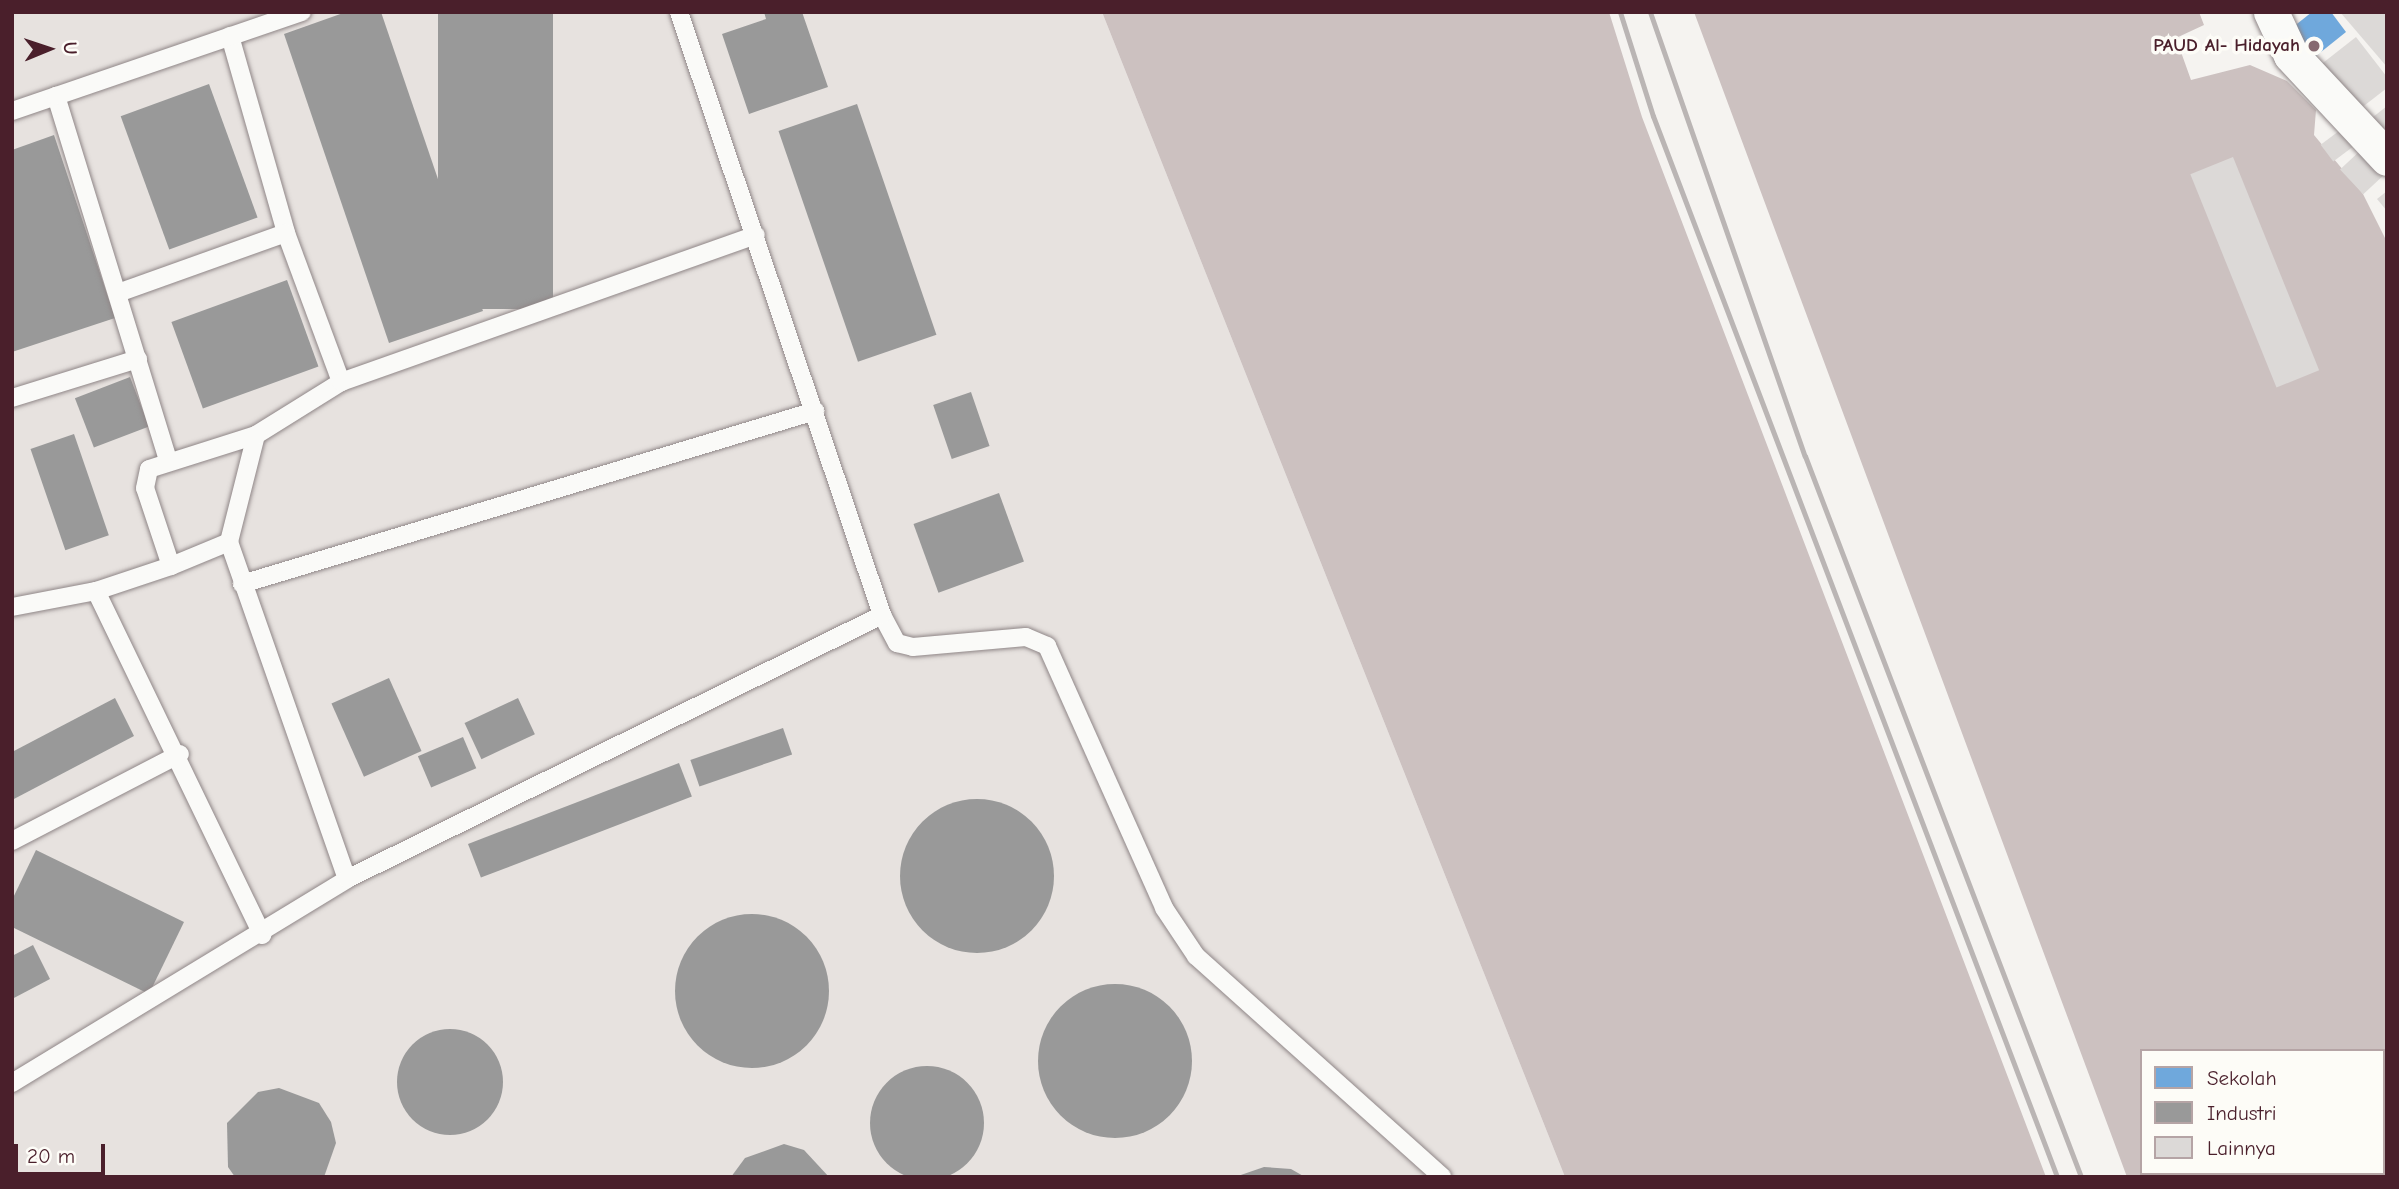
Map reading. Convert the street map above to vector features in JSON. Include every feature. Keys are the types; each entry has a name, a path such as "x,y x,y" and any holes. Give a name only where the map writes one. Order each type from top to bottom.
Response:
{"street":[{"path":"2272,13 2291,55 2387,158"}],"lane":[{"path":"12,111 302,12"},
{"path":"679,12 882,615 897,643 913,647 1026,637 1047,646 1164,908 1196,956 1442,1177"},
{"path":"230,36 286,233 341,382"},
{"path":"57,96 168,460"},
{"path":"118,293 286,233"},
{"path":"171,566 145,477 168,460 256,435 341,382 756,235"},
{"path":"12,398 138,359"},
{"path":"242,584 815,411"},
{"path":"256,435 229,542 347,879"},
{"path":"12,607 96,591 171,566 229,542"},
{"path":"96,591 180,754 262,935"},
{"path":"12,1083 262,935 347,879 882,615"},
{"path":"12,841 180,754"}],"shaded area":[{"path":"12,12 1102,12 1565,1177 12,1177"},
{"path":"1102,12 1609,12 1642,117 2046,1177 1565,1177"},
{"path":"1694,12 2199,12 2204,25 2176,38 2191,80 2250,65 2287,81 2316,110 2314,135 2363,194 2387,242 2387,1177 2127,1177"}],"building: Sekolah":[{"name":"PAUD Al- Hidayah","path":"2312,12 2331,12 2346,32 2311,60 2288,31"}],"building: Industri":[{"path":"346,12 381,12 483,311 389,343 284,34"},
{"path":"438,12 553,12 553,309 438,309"},
{"path":"764,12 802,12 828,87 749,114 722,34 766,19"},
{"path":"209,84 258,217 169,250 121,116"},
{"path":"857,104 936,335 858,362 779,131"},
{"path":"54,135 115,318 12,352 12,150"},
{"path":"287,280 318,366 203,409 171,322"},
{"path":"130,377 149,426 94,448 75,398"},
{"path":"971,392 990,446 952,459 933,405"},
{"path":"74,434 109,535 65,550 31,449"},
{"path":"999,493 1024,562 938,593 913,524"},
{"path":"389,678 422,751 364,777 331,704"},
{"path":"115,698 134,736 12,800 12,752"},
{"path":"518,698 535,734 481,759 465,723"},
{"path":"783,728 792,754 699,786 690,760"},
{"path":"463,737 476,768 431,787 418,756"},
{"path":"679,763 692,797 481,878 468,844"},
{"path":"977,799 1007,805 1032,821 1048,846 1054,876 1048,906 1032,931 1007,947 977,953 947,947 922,931 906,906 900,876 906,846 922,821 947,805"},
{"path":"36,850 184,922 149,994 12,927 12,900"},
{"path":"752,914 782,920 807,936 823,961 829,991 823,1021 807,1046 782,1062 752,1068 722,1062 697,1046 681,1021 675,991 681,961 697,936 722,920"},
{"path":"33,945 50,979 12,999 12,956"},
{"path":"1115,984 1145,990 1170,1006 1186,1031 1192,1061 1186,1091 1170,1116 1145,1132 1115,1138 1085,1132 1060,1116 1044,1091 1038,1061 1044,1031 1060,1006 1085,990"},
{"path":"450,1029 470,1033 488,1044 499,1062 503,1082 499,1102 488,1120 470,1131 450,1135 430,1131 412,1120 401,1102 397,1082 401,1062 412,1044 430,1033"},
{"path":"927,1066 949,1071 967,1083 979,1101 984,1123 979,1145 967,1163 949,1175 927,1180 905,1175 887,1163 875,1145 870,1123 875,1101 887,1083 905,1071"},
{"path":"279,1088 319,1103 331,1122 336,1143 324,1177 235,1177 228,1167 227,1123 258,1092"},
{"path":"784,1144 804,1150 829,1177 731,1177 745,1158"},
{"path":"1264,1167 1291,1169 1305,1177 1235,1177"}],"building: Lainnya":[{"path":"2340,12 2387,12 2387,67"},
{"path":"2356,37 2387,77 2387,88 2356,112 2319,66"},
{"path":"2387,106 2387,127 2378,134 2368,121"},
{"path":"2343,128 2356,145 2333,162 2321,145"},
{"path":"2362,149 2385,174 2363,194 2340,169"},
{"path":"2233,157 2319,370 2277,387 2190,174"},
{"path":"2387,191 2387,211 2377,199"}],"railway":[{"path":"1620,12 1653,116 2057,1177"},
{"path":"1650,12 1805,456 2081,1177"}],"place":[{"name":"PAUD Al- Hidayah","path":"2314,46"}]}
